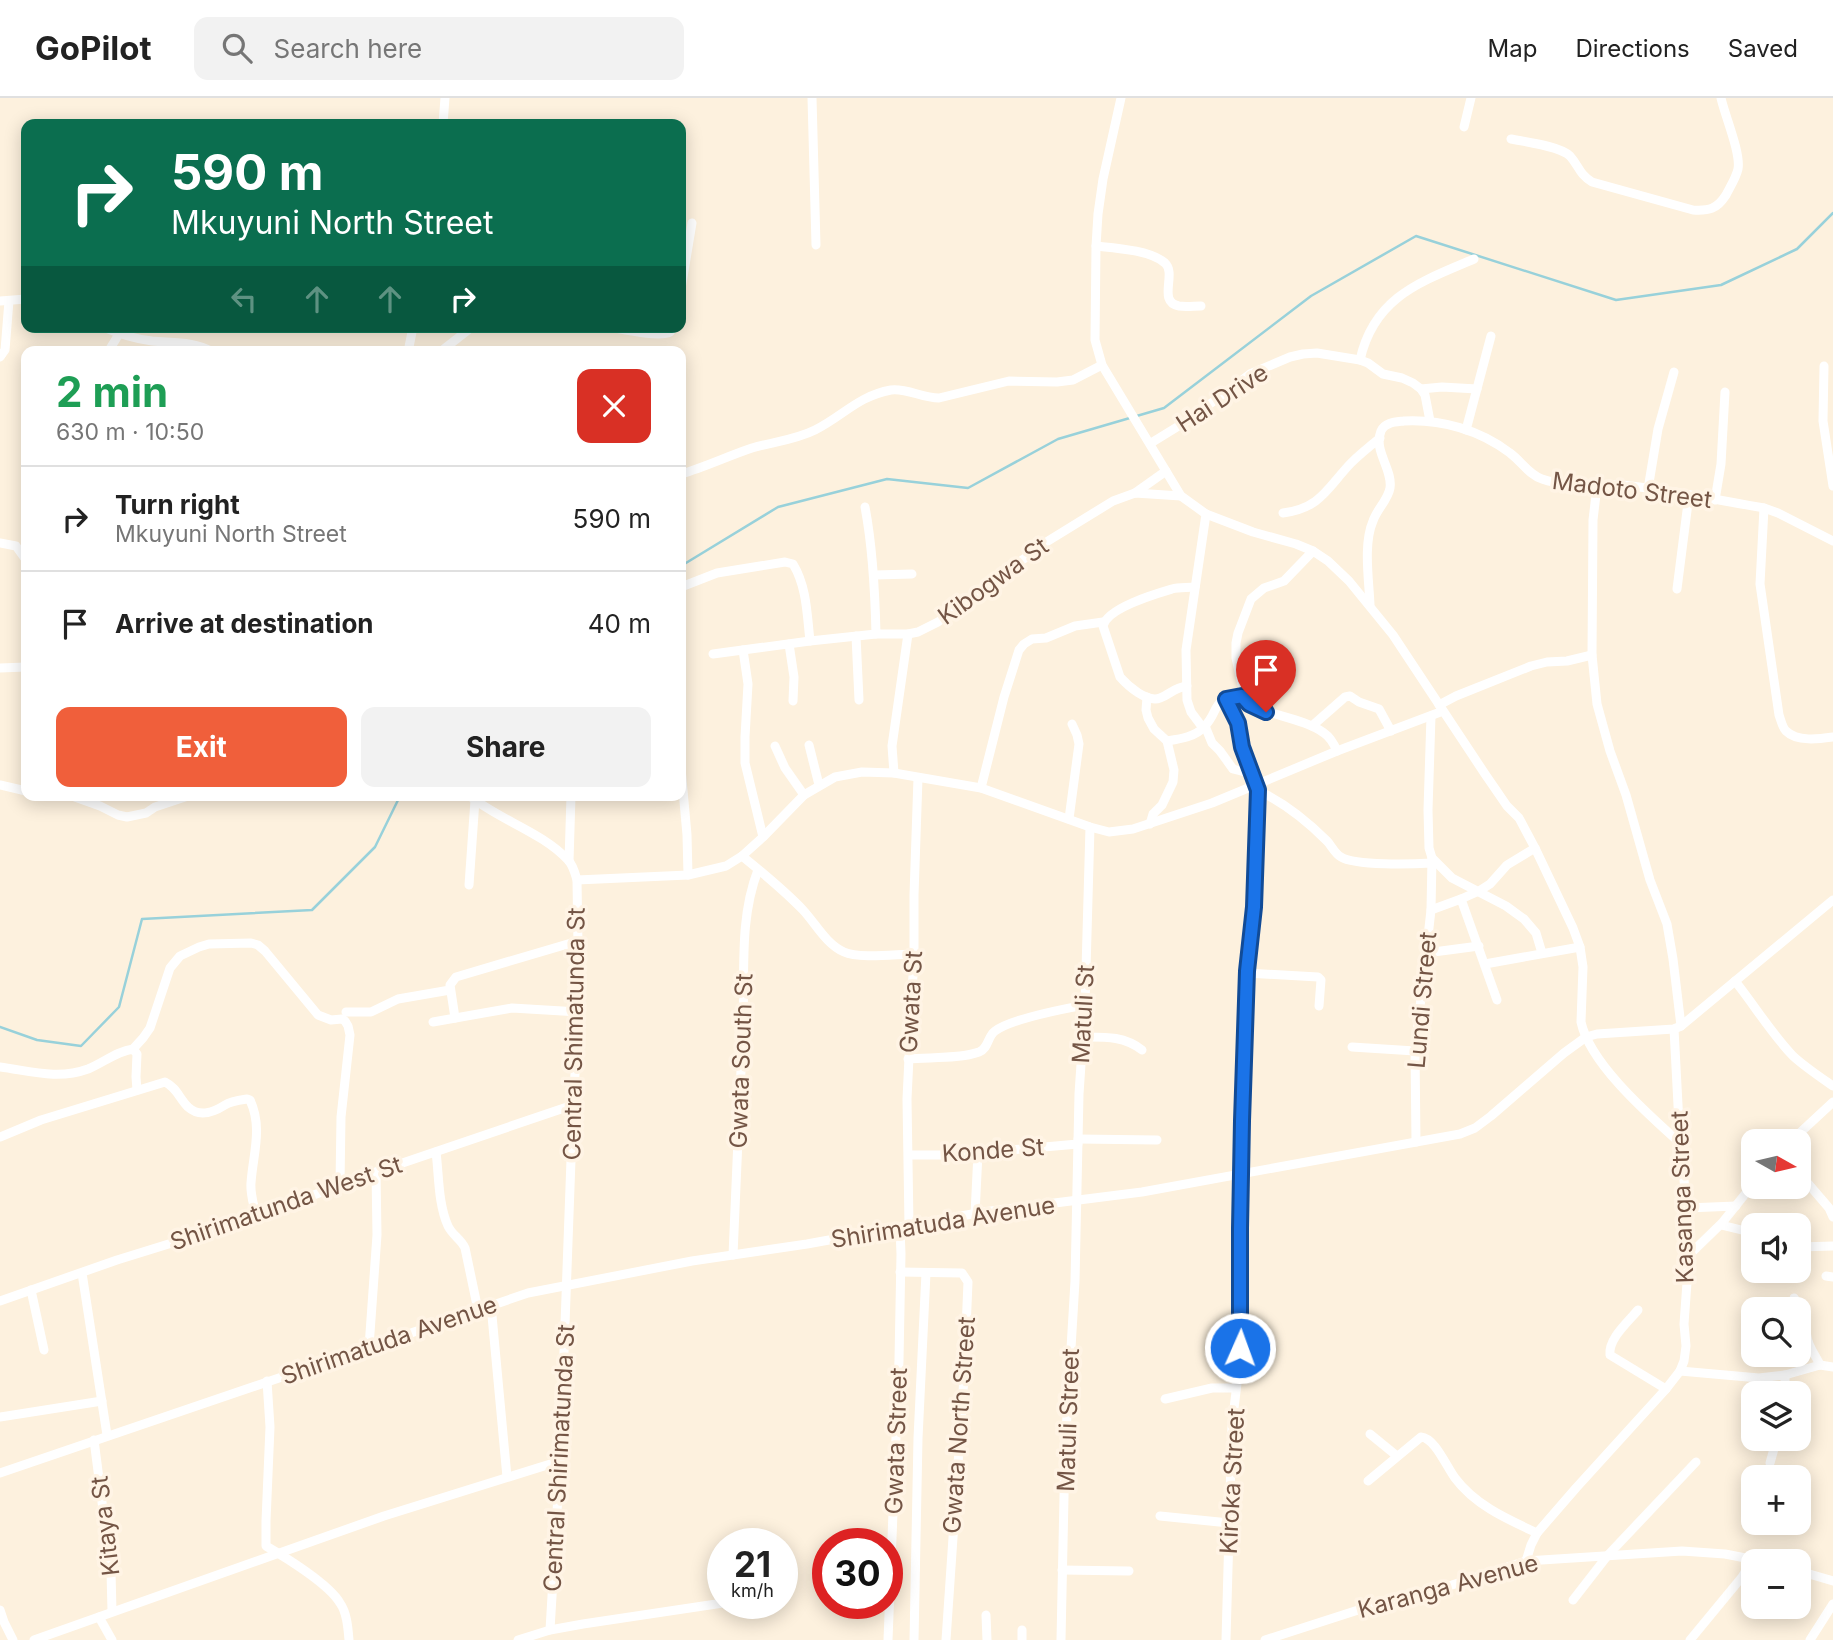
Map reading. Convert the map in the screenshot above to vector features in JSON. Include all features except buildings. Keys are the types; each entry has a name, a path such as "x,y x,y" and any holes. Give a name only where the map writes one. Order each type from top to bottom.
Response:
{"street":[{"path":"443,119 445,98"},
{"path":"812,98 816,245"},
{"path":"1121,98 1098,214 1095,340 1102,365 1181,496 1206,514 1253,533 1296,544 1328,561 1370,605 1400,644 1507,806 1519,818 1573,928 1583,967 1581,1022 1593,1051 1622,1086 1681,1143"},
{"path":"1464,127 1471,98"},
{"path":"1511,139 1570,155 1583,177 1592,181 1693,211 1707,211 1720,203 1738,170 1737,152 1721,98"},
{"path":"686,259 692,223"},
{"path":"1096,246 1137,251 1165,263 1169,275 1168,293 1171,302 1176,306 1201,306"},
{"path":"1360,360 1369,331 1388,304 1407,291 1474,259"},
{"path":"0,357 5,350 4,301"},
{"path":"448,346 464,333"},
{"path":"112,346 119,334 177,346"},
{"path":"1466,430 1490,336"},
{"name":"Hai Drive","path":"1151,443 1190,419 1250,374 1303,354 1360,360 1383,374 1402,378 1421,389"},
{"path":"686,473 754,448 801,436 856,403 893,390 939,398 1009,381 1073,380 1102,365"},
{"path":"1824,366 1823,421 1833,486"},
{"path":"1648,489 1658,429 1674,372"},
{"path":"1430,421 1421,389 1477,389"},
{"path":"1715,500 1721,464 1725,392"},
{"name":"Madoto Street","path":"1283,513 1294,512 1319,500 1351,463 1380,438 1381,430 1386,425 1394,422 1430,421 1466,430 1493,441 1541,479 1597,486 1620,485 1765,508 1833,541"},
{"path":"1370,605 1368,537 1372,522 1390,488 1390,480 1381,455 1380,438"},
{"path":"1135,493 1166,471"},
{"name":"Kasanga Street","path":"1526,1561 1537,1533 1680,1371 1686,1346 1684,1324 1689,1255 1681,1143 1675,970 1667,924 1650,880 1597,704 1592,655 1593,520 1597,486"},
{"name":"Kibogwa St","path":"713,654 810,640 918,632 938,622 1048,541 1113,501 1135,493 1181,496"},
{"path":"1677,589 1689,495"},
{"path":"865,507 875,575 876,634"},
{"path":"1765,508 1760,584 1779,715 1783,728 1789,734 1805,738 1833,737"},
{"path":"1206,514 1186,650 1187,700 1191,712 1204,727 1212,743 1233,769 1245,772 1267,795 1303,820 1341,857 1396,864 1432,861 1452,878 1506,906 1524,919 1536,933 1542,953"},
{"path":"0,543 16,546 21,553"},
{"path":"1242,696 1244,692 1236,658 1236,643 1251,599 1264,588 1284,581 1313,551"},
{"path":"686,585 717,573 785,562 793,564 800,575 804,591 810,640"},
{"path":"875,575 912,574"},
{"path":"1187,686 1177,687 1156,699 1147,697 1126,683 1120,677 1103,630 1103,622 1130,604 1175,589 1195,587"},
{"path":"981,788 1019,650 1032,639 1046,638 1075,626 1103,622"},
{"path":"894,773 892,747 908,634"},
{"path":"856,636 859,700"},
{"path":"789,644 794,677 793,701"},
{"path":"743,650 748,684 745,763 763,837"},
{"path":"577,880 688,876 726,866 763,837 804,794 835,777 862,772 894,773 953,782 981,788 1090,828 1109,832 1133,829 1212,803 1337,751 1431,716 1456,696 1531,666 1592,655"},
{"path":"0,668 21,667"},
{"path":"1167,741 1196,734 1204,727 1214,708 1226,699 1242,696"},
{"path":"1242,696 1255,708 1324,732 1337,751"},
{"path":"1312,726 1345,697 1350,696 1378,709 1391,731"},
{"path":"1147,697 1148,718 1154,729 1167,741 1174,770 1173,782 1162,805 1153,814 1150,824"},
{"name":"Kiroka Street","path":"1226,699 1238,723 1242,747 1255,784 1254,907 1247,973 1242,1121 1241,1319 1232,1425 1226,1640"},
{"name":"Lundi Street","path":"1416,1142 1415,1051 1431,910 1432,861 1428,810 1431,716"},
{"path":"1069,819 1079,744 1072,724"},
{"path":"809,745 819,785"},
{"path":"775,746 785,768 804,794"},
{"name":"Gwata St","path":"901,1272 909,1156 907,1099 918,778"},
{"path":"0,785 21,790"},
{"path":"86,801 127,817 138,816 173,801"},
{"path":"469,885 473,801"},
{"path":"478,801 531,833 569,861"},
{"path":"569,861 571,801"},
{"path":"684,801 688,876"},
{"name":"Matuli St","path":"1077,1200 1090,828"},
{"path":"1431,910 1479,891 1490,884 1507,865 1535,848"},
{"path":"742,856 803,910 827,941 843,952 854,955 914,954"},
{"name":"Central Shimatunda St","path":"566,1285 579,1012 577,880 569,861"},
{"name":"Gwata South St","path":"733,1255 745,931 751,890 758,870"},
{"path":"1461,899 1497,1000"},
{"path":"1586,1037 1678,1027 1833,900"},
{"path":"455,1018 450,990 452,981 457,977 578,941"},
{"path":"0,1068 73,1074 133,1049 150,1028 170,968 180,956 209,944 258,945 318,1015 331,1020 342,1019 348,1026 349,1050 341,1117 340,1184"},
{"path":"1426,953 1479,947"},
{"path":"1485,964 1580,947"},
{"path":"1247,973 1318,977 1321,980 1319,1006"},
{"path":"1735,981 1776,1037 1795,1057 1833,1086"},
{"path":"346,1012 371,1012 398,999 450,990"},
{"path":"908,1059 971,1055 986,1048 994,1031 1051,1011 1085,1004"},
{"path":"433,1021 512,1008 579,1012"},
{"path":"1083,1037 1125,1040 1142,1050"},
{"name":"Shirimatuda Avenue","path":"0,1473 528,1293 975,1214 1142,1192 1460,1134 1475,1128 1586,1037"},
{"path":"1352,1047 1415,1051"},
{"path":"133,1049 137,1054 137,1090"},
{"path":"0,1137 41,1120 165,1082 175,1089 192,1110 206,1113 243,1099 250,1100 256,1121 257,1142 251,1183 256,1216"},
{"path":"1804,1129 1833,1102"},
{"name":"Shirimatunda West St","path":"0,1301 246,1220 340,1184 573,1105"},
{"name":"Konde St","path":"909,1156 978,1153 1078,1142 1157,1140"},
{"path":"436,1152 442,1203 448,1226 465,1248 478,1310"},
{"path":"975,1214 978,1153"},
{"path":"369,1347 376,1255 376,1172"},
{"path":"1811,1187 1833,1217"},
{"path":"1689,1255 1721,1225 1742,1199"},
{"name":"Matuli Street","path":"1061,1640 1065,1449 1077,1200"},
{"path":"1687,1208 1737,1206"},
{"path":"1721,1225 1741,1230"},
{"path":"1811,1247 1833,1246"},
{"name":"Gwata North Street","path":"901,1272 962,1273 968,1282 946,1640"},
{"name":"Gwata Street","path":"888,1640 901,1272"},
{"path":"82,1273 107,1435"},
{"path":"914,1640 918,1438 926,1273"},
{"name":"Central Shirimatunda St","path":"550,1630 560,1461 566,1285"},
{"path":"31,1290 44,1350"},
{"path":"491,1306 507,1477"},
{"path":"1638,1310 1614,1339 1610,1346 1610,1355 1666,1389"},
{"path":"1811,1348 1820,1364"},
{"path":"1680,1371 1759,1378 1785,1375 1820,1364 1833,1367"},
{"path":"1785,1375 1785,1381"},
{"path":"267,1381 270,1427 265,1541 267,1546 332,1592 341,1604 349,1640"},
{"path":"1165,1399 1212,1388 1236,1388"},
{"path":"0,1417 102,1401"},
{"path":"1370,1434 1396,1456"},
{"path":"1368,1481 1396,1456 1425,1436 1432,1441 1457,1480 1477,1501 1504,1518 1537,1533"},
{"name":"Kitaya St","path":"94,1440 111,1572 112,1611"},
{"path":"1770,1463 1773,1451"},
{"path":"34,1640 384,1516 560,1461"},
{"path":"1573,1600 1608,1555 1696,1462"},
{"path":"1160,1516 1229,1523"},
{"name":"Karanga Avenue","path":"1265,1640 1383,1602 1452,1585 1526,1561 1692,1551 1741,1557"},
{"path":"1062,1570 1129,1571"},
{"path":"1811,1575 1833,1581"},
{"path":"1690,1640 1741,1578"},
{"path":"1810,1640 1833,1604"},
{"path":"518,1640 550,1630 707,1605"},
{"path":"0,1609 13,1640"},
{"path":"986,1615 987,1640"},
{"path":"99,1617 112,1640"}],"waterway":[{"path":"686,563 778,507 887,479 968,488 1058,439 1164,408 1311,296 1416,236 1616,300 1721,285 1797,249 1833,213"},
{"path":"0,1027 37,1040 81,1046 119,1007 142,919 312,910 375,847 398,801"}],"route":[{"path":"1240,1348 1242,1121 1247,971 1254,907 1258,790 1239,737 1238,723 1226,699 1242,696 1249,704 1266,712"}]}
